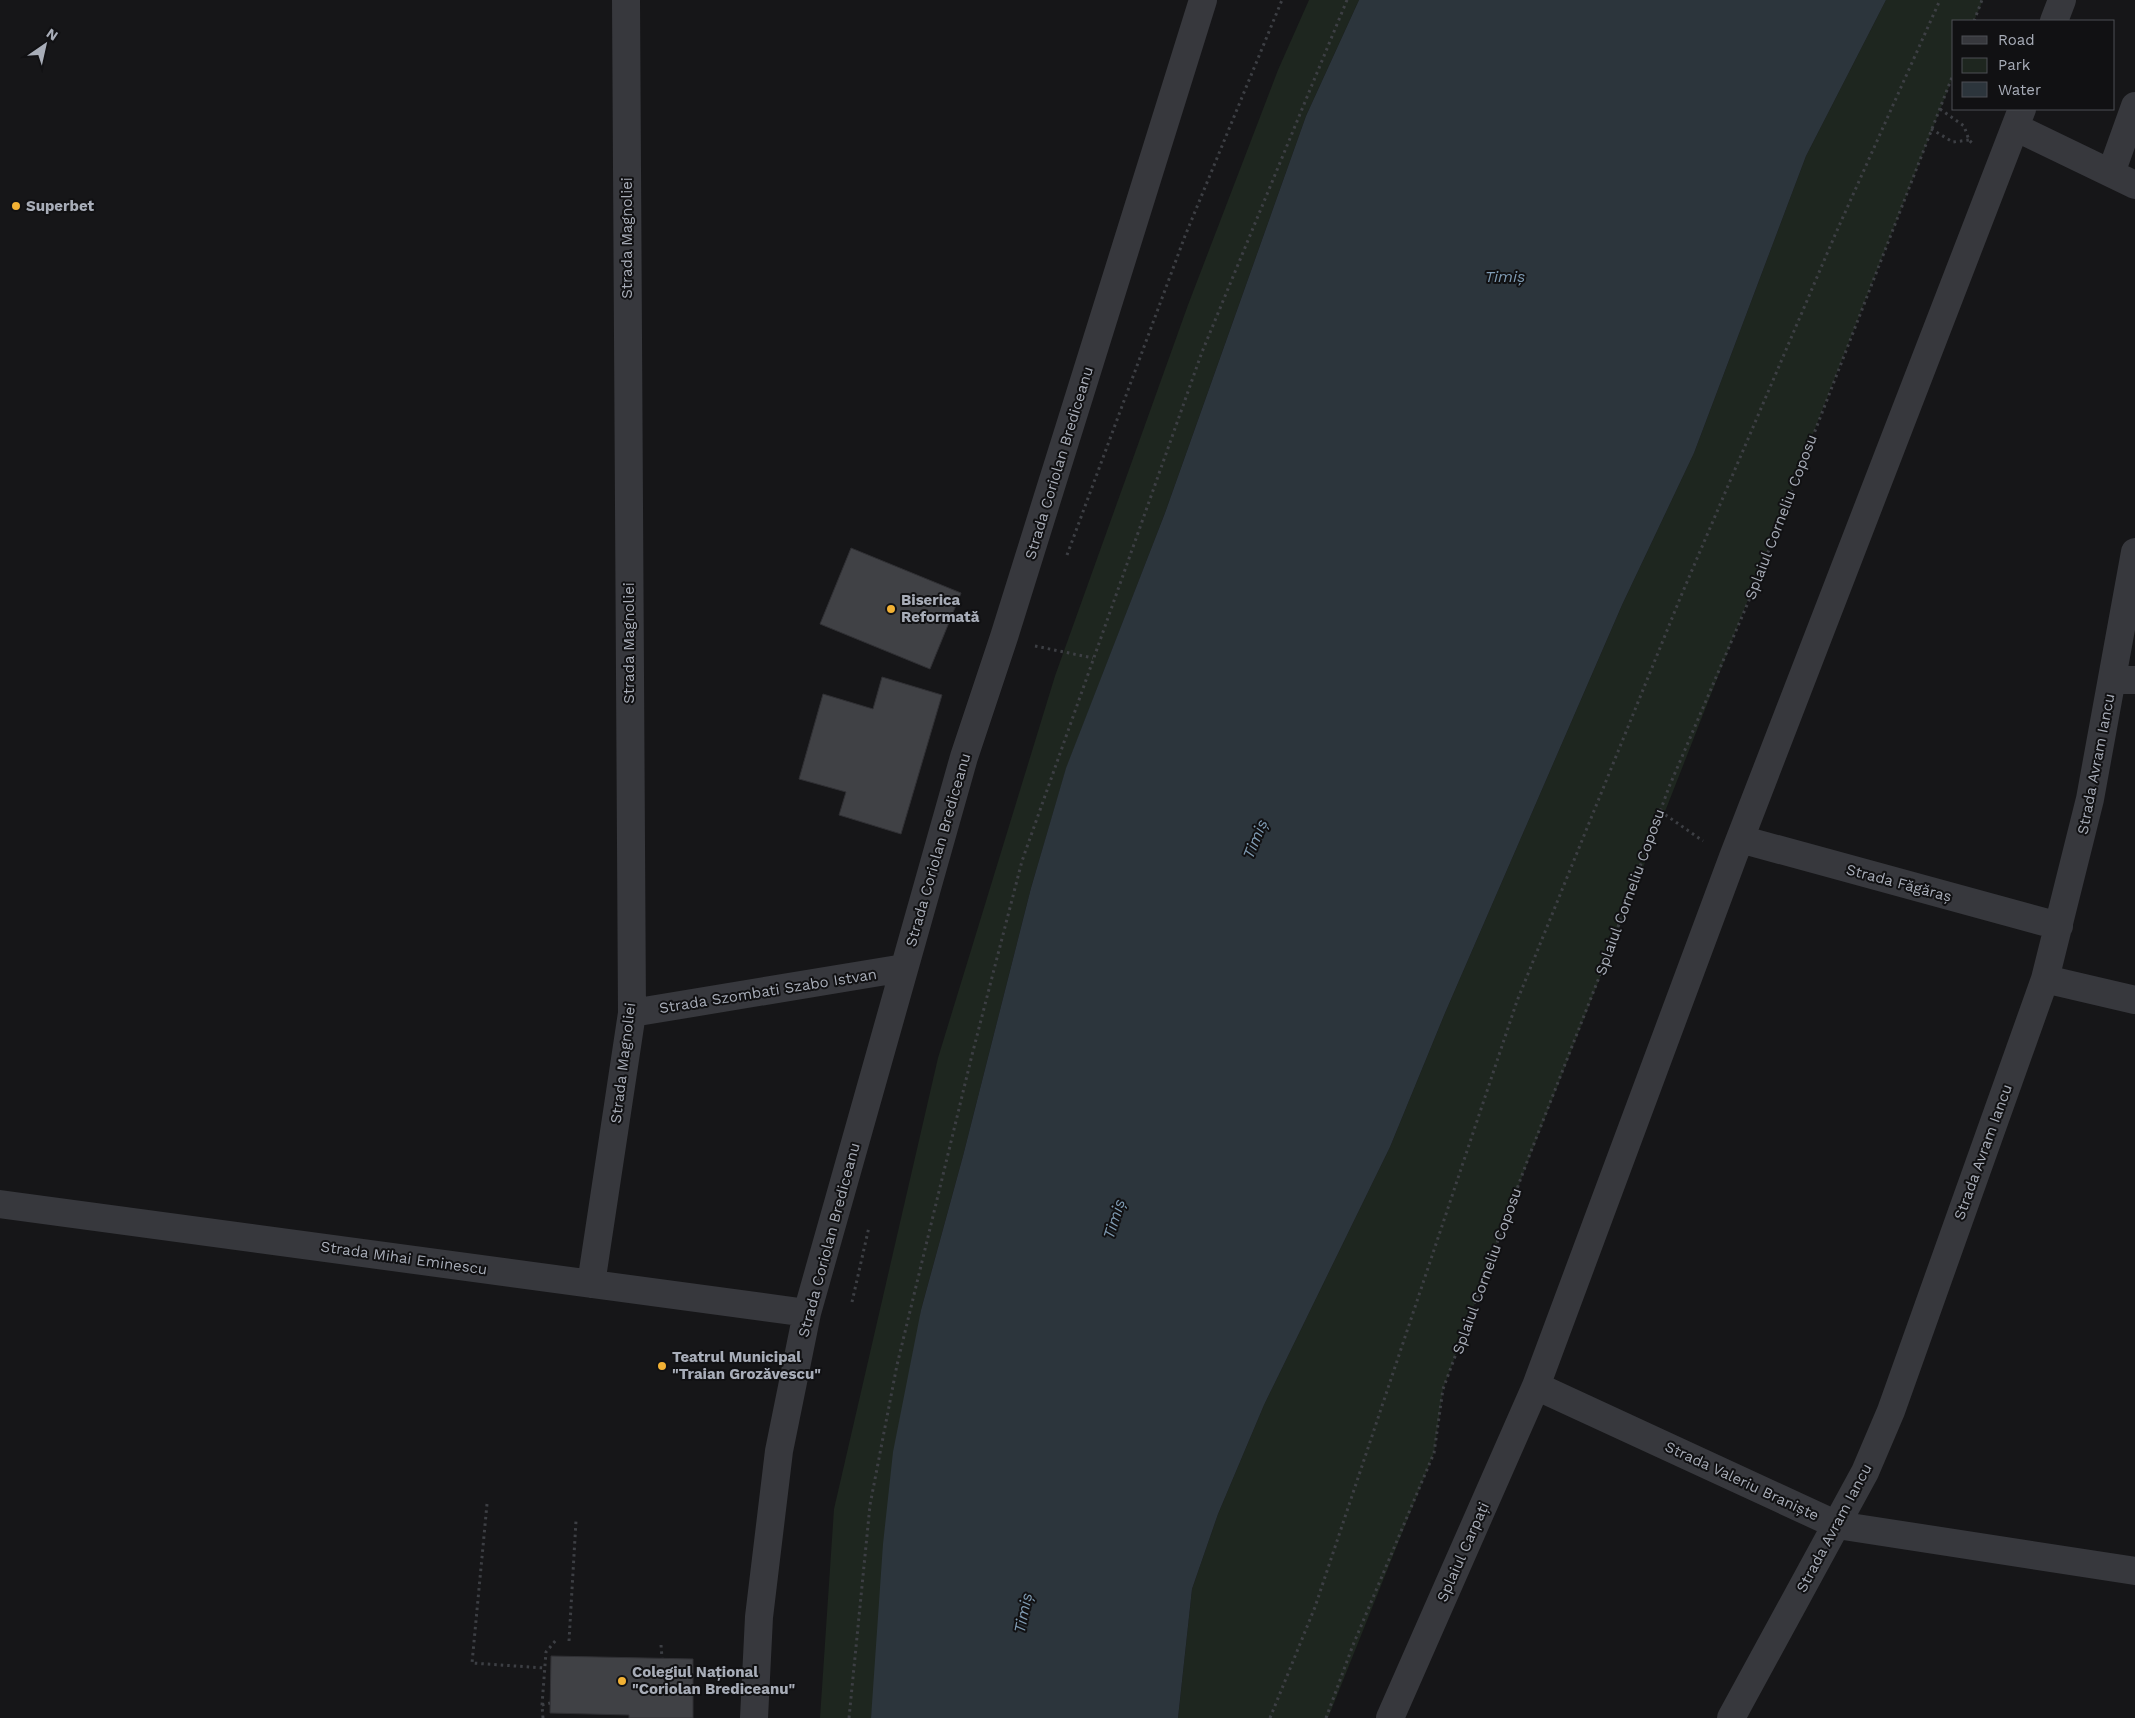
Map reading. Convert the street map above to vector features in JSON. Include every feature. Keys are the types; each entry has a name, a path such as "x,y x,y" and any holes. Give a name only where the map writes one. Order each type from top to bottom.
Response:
{"street":[{"name":"Strada Magnoliei","path":"592,1284 632,1013 626,0"},
{"name":"Strada Coriolan Brediceanu","path":"754,1718 759,1617 779,1451 808,1313 964,757 1004,637 1203,0"},
{"path":"2054,20 2062,0"},
{"path":"2111,173 2135,106"},
{"path":"1536,1386 1740,839 2018,118 2111,173 2135,185"},
{"name":"Strada Avram Iancu","path":"1731,1718 1866,1472 1892,1411 2045,979 2090,799 2124,680 2135,552"},
{"name":"Strada Făgăraș","path":"1740,839 2059,926"},
{"name":"Strada Szombati Szabo Istvan","path":"632,1013 904,968"},
{"path":"2045,979 2135,1000"},
{"name":"Strada Mihai Eminescu","path":"0,1204 808,1313"},
{"name":"Strada Valeriu Braniște","path":"1536,1386 1837,1525 2135,1571"},
{"name":"Splaiul Carpați","path":"1390,1718 1536,1386"}],"path":[{"path":"1065,562 1185,236 1282,0"},
{"path":"849,1718 870,1505 897,1366 972,1055 1022,860 1202,352 1347,0"},
{"path":"1270,1718 1315,1607 1517,1001 1689,578 1835,235 1940,0"},
{"path":"1974,20 1982,0"},
{"name":"Splaiul Corneliu Coposu","path":"1326,1718 1353,1644 1434,1453 1443,1389 1528,1159 1607,957 1660,811 1753,590 1952,77"},
{"path":"1931,129 1953,142 1969,140 1964,126 1940,108"},
{"path":"1034,646 1037,637"},
{"path":"1070,654 1093,658"},
{"path":"1660,811 1702,841"},
{"path":"852,1302 869,1224"},
{"path":"487,1504 472,1663 544,1668"},
{"path":"569,1640 576,1521"},
{"path":"543,1718 542,1705 546,1652 556,1640"},
{"path":"661,1645 662,1658"},
{"path":"542,1705 550,1703"}],"green space":[{"path":"1309,0 1359,0 1306,116 1165,513 1066,769 1031,888 963,1156 921,1310 871,1718 820,1718 834,1509 938,1058 1055,676 1188,305 1278,70"},
{"path":"1886,0 1983,0 1974,20 1952,20 1952,79 1523,1174 1443,1389 1434,1453 1328,1718 1178,1718 1192,1589 1218,1514 1264,1405 1390,1147 1445,1013 1622,605 1694,453 1806,156"}],"water":[{"name":"Timiș","path":"1359,0 1886,0 1806,156 1694,453 1622,605 1445,1013 1390,1147 1264,1405 1218,1514 1192,1589 1178,1718 871,1718 883,1544 893,1452 921,1310 963,1156 1031,888 1066,768 1165,513 1306,116"}],"building":[{"name":"Biserica Reformată","path":"851,548 961,593 930,669 820,624"},
{"path":"882,677 942,695 901,834 839,815 846,792 799,779 823,694 873,709"},
{"name":"Colegiul Național \"Coriolan Brediceanu\"","path":"551,1656 693,1659 693,1718 629,1718 629,1715 550,1713"}],"place":[{"name":"Superbet","path":"16,206"},
{"name":"Biserica Reformată","path":"891,609"},
{"name":"Teatrul Municipal \"Traian Grozăvescu\"","path":"662,1366"},
{"name":"Colegiul Național \"Coriolan Brediceanu\"","path":"622,1681"}]}
